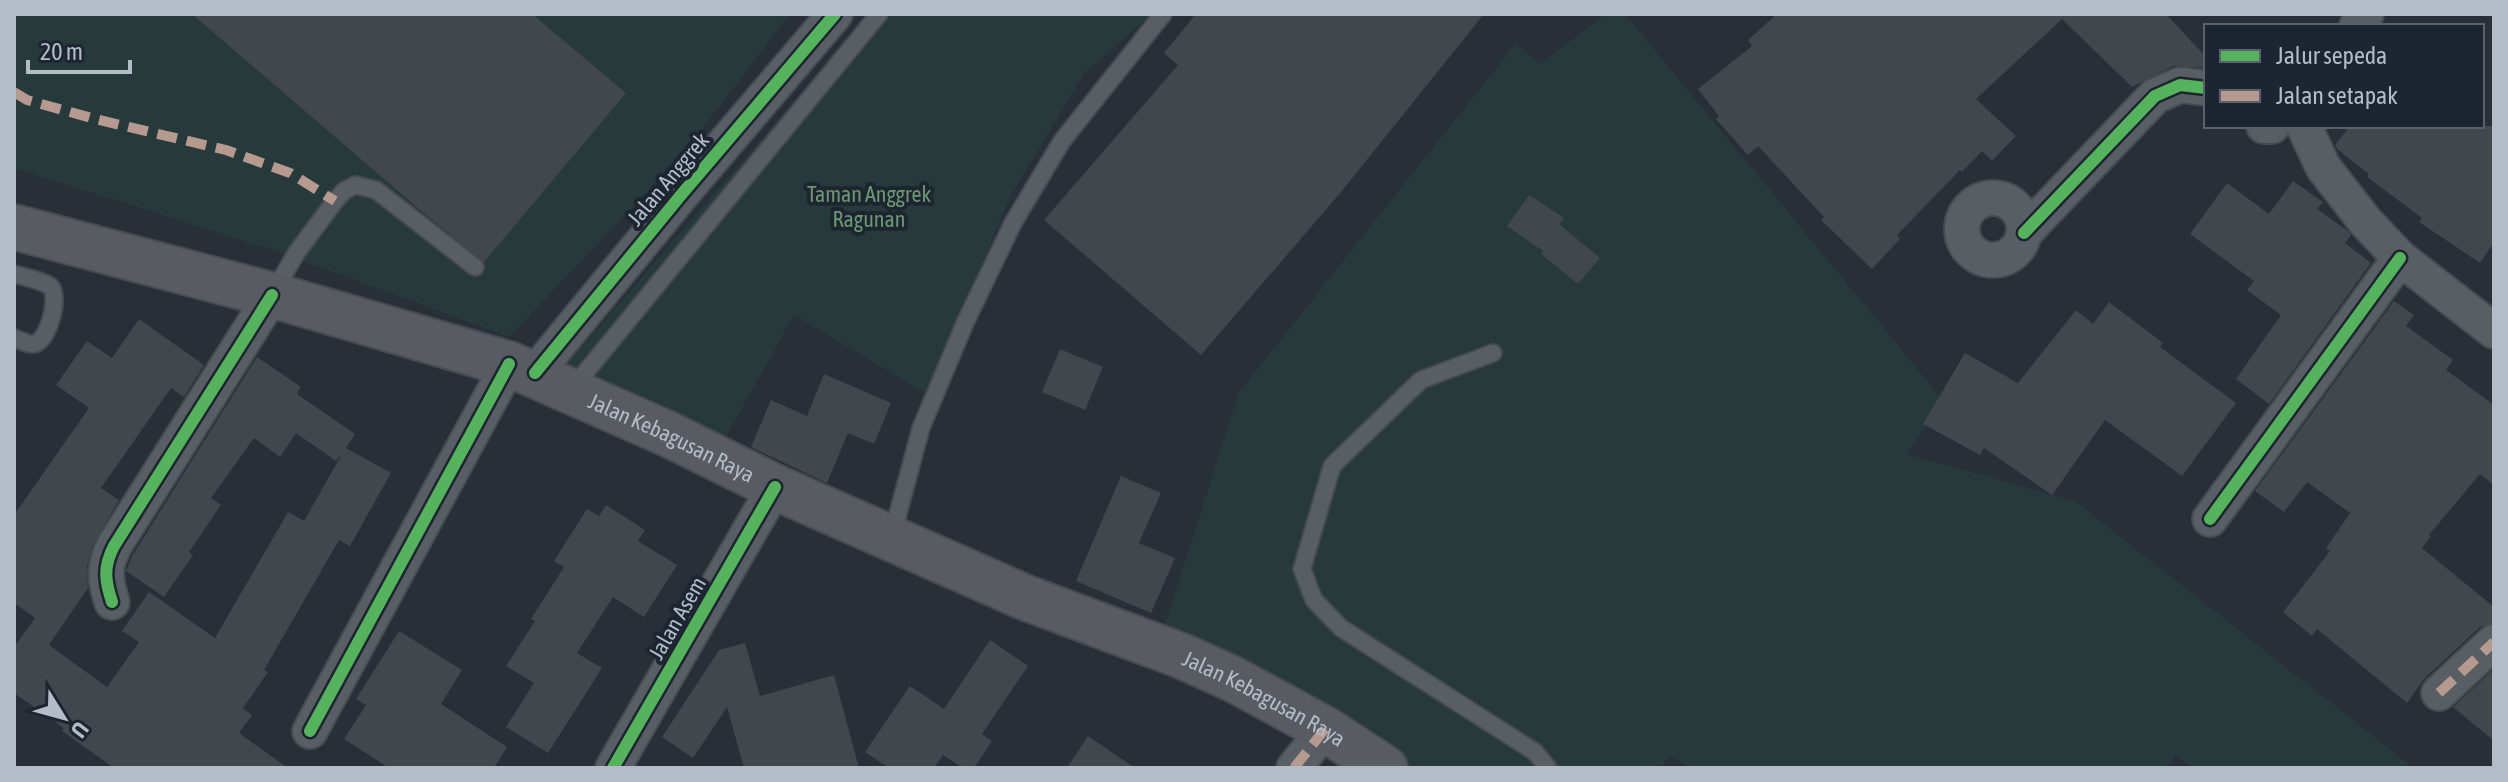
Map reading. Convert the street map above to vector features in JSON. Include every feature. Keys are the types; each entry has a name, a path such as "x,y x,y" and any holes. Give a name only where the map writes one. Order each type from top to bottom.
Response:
{"main road":[{"name":"Jalan Kebagusan Raya","path":"14,227 272,295 538,376 775,487 1024,597 1182,656 1233,679 1325,729 1385,768"}],"street":[{"name":"Jalan Anggrek","path":"310,731 538,376 681,195 835,14"},
{"path":"2024,233 2155,96 2180,85 2204,88"},
{"path":"2305,128 2323,167 2365,221 2400,258 2494,331"},
{"path":"2210,519 2400,258"},
{"path":"112,602 105,579 107,560 114,546 272,295"},
{"name":"Jalan Asem","path":"613,768 775,487"},
{"path":"2439,693 2494,642"},
{"path":"1294,768 1325,729"}],"lane":[{"path":"538,376 879,14"},
{"path":"891,538 921,428 965,323 1013,223 1062,141 1163,14"},
{"path":"272,295 297,252 335,201 355,185 376,190 475,267"},
{"path":"14,274 49,286 55,293 55,300 45,336 40,342 32,344 14,338"},
{"path":"1493,353 1421,380 1332,466 1302,569 1314,600 1341,628 1535,752 1548,768"}],"green space":[{"path":"14,14 790,14 680,158 509,337 279,252 14,168"},
{"name":"Taman Anggrek Ragunan","path":"869,14 1152,14 1084,74 1009,199 930,396 794,315 725,439 566,365"},
{"path":"1606,14 1625,14 1944,401 1907,454 2075,501 2414,768 2192,768 2176,755 2166,768 1691,768 1669,756 1661,768 1412,768 1379,746 1163,631 1239,392 1516,43 1540,64"}],"building":[{"path":"192,14 532,14 626,93 484,262"},
{"path":"1196,14 1484,14 1341,192 1201,355 1044,220 1178,65 1164,53"},
{"path":"1777,14 2166,14 2204,55 2204,68 2173,66 2132,87 2062,19 1976,99 2016,136 1992,161 1982,151 1962,172 1960,170 1897,235 1900,239 1872,269 1821,220 1824,217 1758,146 1748,155 1716,119 1719,116 1698,89 1752,46 1748,40"},
{"path":"2494,126 2494,242 2480,263 2419,222 2422,218 2367,177 2369,174 2335,145 2348,128"},
{"path":"2293,181 2323,202 2317,209 2348,231 2351,235 2345,243 2371,263 2269,404 2236,379 2281,315 2247,290 2254,281 2190,234 2227,183 2269,214"},
{"path":"1529,195 1564,218 1559,224 1600,258 1578,284 1541,254 1543,251 1507,226"},
{"path":"2394,301 2414,315 2406,326 2453,360 2446,370 2494,405 2494,485 2480,474 2429,535 2422,548 2494,607 2494,623 2480,627 2425,678 2407,703 2317,629 2312,636 2283,612 2330,551 2326,548 2350,513 2307,482 2284,512 2255,491"},
{"path":"2109,302 2163,343 2160,347 2236,403 2182,476 2105,420 2052,495 1984,448 1980,455 1923,424 1965,353 2018,383 2076,310 2093,324"},
{"path":"139,319 204,365 184,397 171,388 101,488 119,500 92,547 87,566 88,588 49,645 107,687 139,642 122,631 149,592 215,638 288,512 304,521 342,454 336,461 296,433 280,457 254,438 211,498 221,505 189,552 193,555 164,597 126,571 132,556 257,357 301,387 297,394 355,434 346,448 391,473 350,546 339,540 264,670 268,672 243,708 252,715 239,733 288,768 114,768 14,693 14,647 35,618 14,603 14,515 89,408 56,385 87,341 112,358"},
{"path":"1060,349 1103,367 1085,410 1042,392"},
{"path":"824,374 891,403 874,444 848,433 827,483 751,447 771,400 807,416"},
{"path":"1121,476 1161,493 1139,543 1175,558 1151,613 1076,581"},
{"path":"606,505 645,530 638,541 677,565 644,617 613,597 577,653 602,668 548,753 506,727 534,683 506,666 564,567 554,561 587,509 599,516"},
{"path":"399,631 462,670 441,704 507,747 494,768 389,768 344,739 366,705 356,699"},
{"path":"990,640 1028,666 982,734 992,741 974,768 963,768 943,755 934,768 889,768 865,752 910,686 944,709"},
{"path":"745,643 760,696 834,675 859,768 744,768 727,707 693,758 662,737 719,650"},
{"path":"2494,669 2494,741 2453,707"},
{"path":"1088,736 1135,768 1067,768"}],"marked path":[{"path":"14,92 27,100 95,119 226,150 290,173 335,201"},
{"path":"2439,693 2494,642"},
{"path":"1294,768 1325,729"}],"cycle path":[{"path":"535,373 835,14"},
{"path":"2024,233 2155,96 2180,85 2204,88"},
{"path":"2210,519 2400,258"},
{"path":"112,602 106,574 114,546 272,295"},
{"path":"310,731 509,364"},
{"path":"613,768 775,487"}]}
